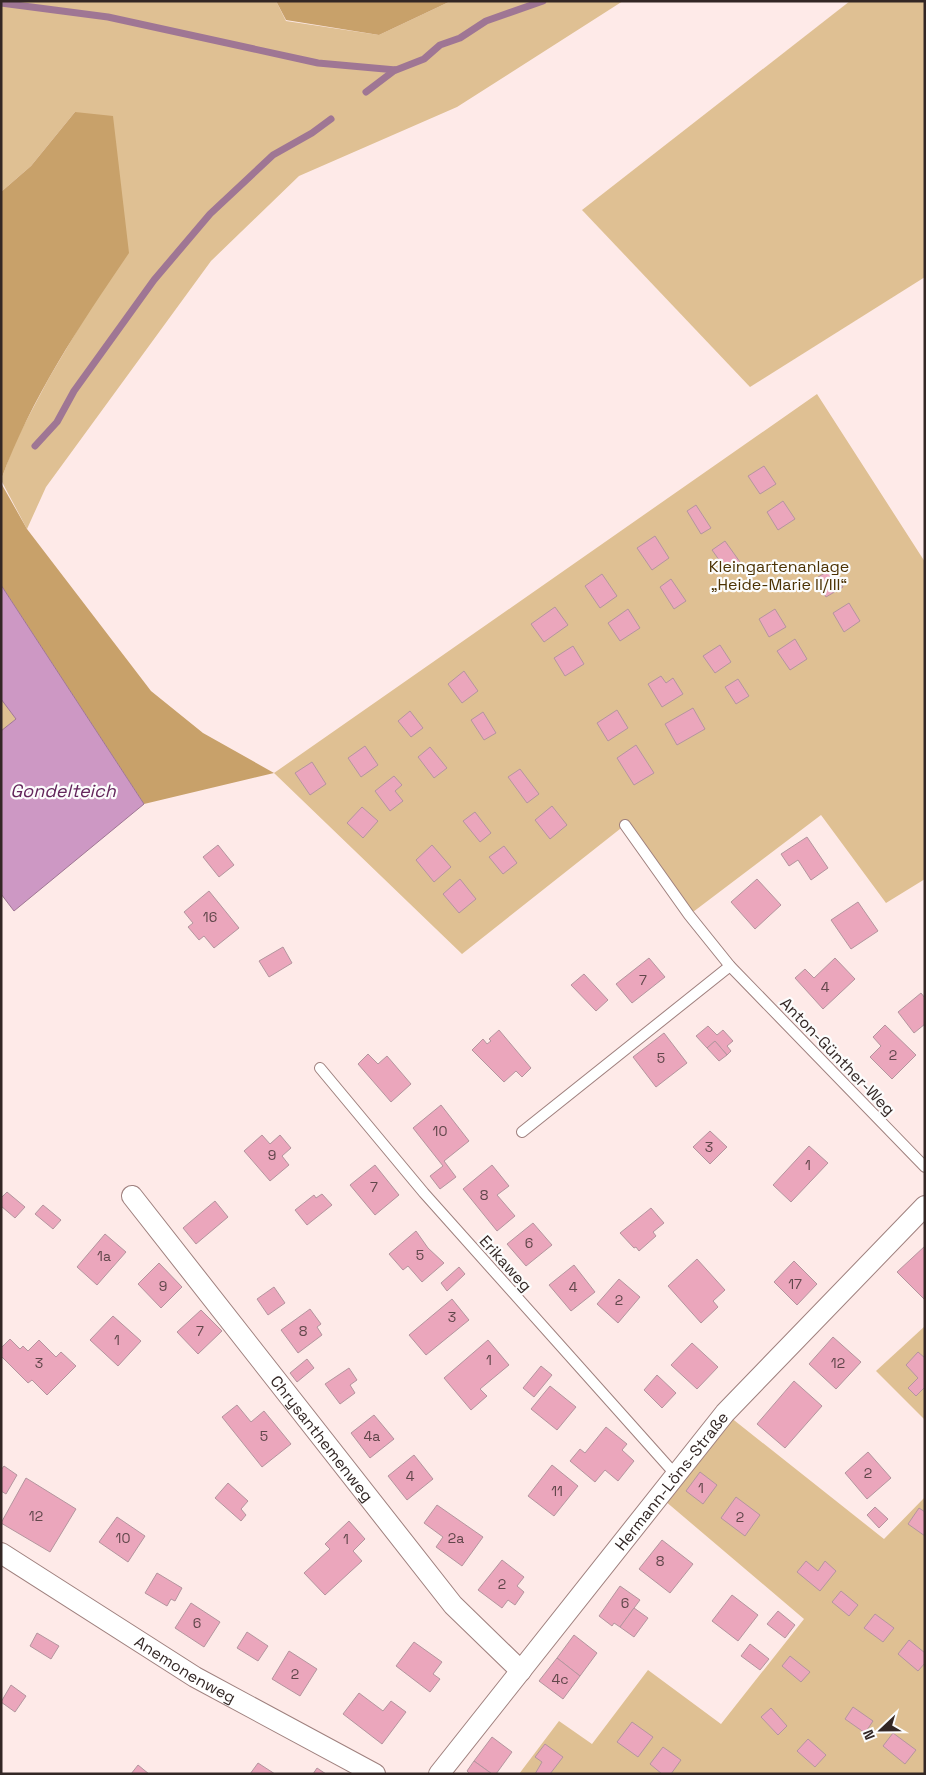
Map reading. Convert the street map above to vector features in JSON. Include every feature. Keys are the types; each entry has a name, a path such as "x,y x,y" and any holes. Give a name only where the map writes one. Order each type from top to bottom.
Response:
{"street":[{"name":"Chrysanthemenweg","path":"132,1196 452,1606 521,1671"},
{"name":"Hermann-Löns-Straße","path":"439,1774 725,1413 925,1206"},
{"name":"Anemonenweg","path":"1,1553 195,1677 375,1774"}],"lane":[{"name":"Anton-Günther-Weg","path":"625,825 692,920 730,966 925,1167"},
{"path":"522,1132 730,966"},
{"name":"Erikaweg","path":"320,1068 424,1193 675,1474"}],"green space":[{"path":"1,1 276,1 286,21 379,35 451,1 623,1 457,107 299,176 211,261 46,487 27,529 1,480 15,442 49,378 84,319 75,112 31,166 1,192"},
{"path":"850,1 925,1 925,277 750,387 582,210"},
{"name":"Kleingartenanlage „Heide-Marie II/III“","path":"817,394 925,562 925,879 886,903 821,815 689,915 625,825 462,954 274,773"},
{"path":"1,699 16,719 1,731"},
{"path":"925,1326 925,1420 876,1371"},
{"path":"725,1413 884,1539 925,1497 925,1774 519,1774 559,1721 592,1744 648,1670 721,1724 804,1619 658,1495"}],"shaded area":[{"path":"276,1 451,1 379,35 286,20"},
{"path":"75,112 113,116 129,253 75,335 42,391 13,450 1,480 1,192 31,166"},
{"path":"1,483 27,529 151,691 203,733 274,773 144,804 1,585"}],"water":[{"name":"Gondelteich","path":"1,585 144,804 14,911 1,894 1,731 16,719 1,699"}],"building":[{"path":"764,466 776,484 760,494 748,476"},
{"path":"783,501 795,519 778,530 767,512"},
{"path":"696,505 711,528 701,534 687,511"},
{"path":"655,536 669,558 652,570 637,548"},
{"path":"725,541 740,562 727,571 712,550"},
{"path":"831,569 843,587 826,597 815,579"},
{"path":"602,574 617,596 600,608 585,586"},
{"path":"671,579 686,601 674,609 660,587"},
{"path":"849,603 860,621 844,632 833,613"},
{"path":"555,607 568,625 544,642 531,624"},
{"path":"628,609 640,628 620,641 608,623"},
{"path":"775,609 786,627 769,637 759,619"},
{"path":"795,639 807,659 790,670 777,651"},
{"path":"720,645 731,662 715,673 703,656"},
{"path":"573,646 584,664 565,676 554,658"},
{"path":"464,671 478,691 462,703 448,684"},
{"path":"661,676 666,683 673,678 683,694 662,707 648,684"},
{"path":"738,679 749,696 736,704 725,687"},
{"path":"693,708 705,729 677,745 665,724"},
{"path":"617,710 628,728 608,741 597,723"},
{"path":"410,711 423,728 411,737 398,721"},
{"path":"483,712 496,733 484,740 471,720"},
{"path":"636,745 654,773 634,785 617,758"},
{"path":"365,746 378,765 361,777 348,758"},
{"path":"430,747 447,768 434,778 418,757"},
{"path":"312,762 326,784 310,795 295,773"},
{"path":"520,769 539,794 527,803 508,777"},
{"path":"394,776 402,785 395,791 403,801 390,811 375,791"},
{"path":"552,806 567,825 550,839 535,820"},
{"path":"362,807 378,821 363,838 347,823"},
{"path":"475,812 491,833 480,842 463,821"},
{"path":"807,837 828,868 811,880 798,860 789,866 781,854"},
{"path":"218,845 234,865 219,877 203,857"},
{"path":"432,845 451,867 434,882 416,860"},
{"path":"504,846 517,863 503,874 489,857"},
{"path":"460,879 476,899 459,913 443,894"},
{"path":"757,879 781,905 755,929 731,902"},
{"path":"209,891 239,928 214,948 204,936 199,940 188,927 193,923 184,912"},
{"path":"858,902 878,931 851,949 831,920"},
{"path":"283,947 292,963 269,977 259,961"},
{"path":"649,958 665,977 632,1003 616,984"},
{"path":"835,958 855,979 823,1009 795,978 805,969 814,978"},
{"path":"584,974 608,1000 596,1011 571,985"},
{"path":"921,993 925,998 925,1024 914,1033 898,1012"},
{"path":"885,1025 916,1055 892,1079 870,1057 881,1046 873,1037"},
{"path":"708,1026 717,1035 723,1030 733,1041 727,1046 731,1051 727,1055 715,1041 707,1048 696,1036"},
{"path":"499,1030 531,1068 522,1077 516,1071 504,1082 472,1050 483,1039 487,1044 491,1041 489,1039"},
{"path":"664,1033 687,1063 656,1087 633,1057"},
{"path":"715,1041 727,1055 719,1061 707,1048"},
{"path":"368,1054 378,1064 387,1056 411,1084 391,1102 358,1064"},
{"path":"441,1105 469,1141 444,1161 456,1177 440,1189 430,1176 443,1166 413,1128"},
{"path":"710,1131 727,1147 710,1164 693,1147"},
{"path":"262,1135 270,1144 280,1135 291,1148 282,1156 289,1165 270,1181 244,1151"},
{"path":"809,1146 828,1163 791,1202 773,1185"},
{"path":"375,1165 399,1195 375,1215 350,1185"},
{"path":"492,1165 509,1186 497,1195 515,1216 497,1231 463,1189"},
{"path":"7,1192 25,1207 15,1218 1,1206 1,1198"},
{"path":"322,1194 332,1205 307,1225 295,1210 314,1195 316,1198"},
{"path":"215,1201 228,1217 196,1244 183,1228"},
{"path":"43,1205 61,1220 53,1229 35,1214"},
{"path":"651,1208 664,1223 653,1232 656,1236 639,1251 620,1233"},
{"path":"533,1223 552,1245 526,1266 507,1244"},
{"path":"416,1231 428,1248 444,1263 422,1282 408,1266 403,1270 389,1254"},
{"path":"105,1234 126,1252 97,1285 77,1267"},
{"path":"925,1246 925,1298 924,1299 897,1272"},
{"path":"697,1259 725,1290 713,1301 718,1307 701,1323 668,1286"},
{"path":"794,1261 817,1284 797,1305 774,1282"},
{"path":"159,1263 182,1287 161,1308 138,1284"},
{"path":"574,1265 595,1292 571,1311 549,1285"},
{"path":"459,1267 465,1274 447,1291 441,1283"},
{"path":"619,1279 640,1297 618,1323 597,1304"},
{"path":"274,1287 285,1303 268,1315 257,1299"},
{"path":"452,1299 469,1320 426,1355 409,1335"},
{"path":"310,1309 321,1324 317,1327 322,1335 298,1353 281,1330"},
{"path":"201,1310 222,1331 198,1354 177,1332"},
{"path":"113,1316 141,1341 118,1366 90,1340"},
{"path":"833,1337 861,1362 836,1389 809,1364"},
{"path":"10,1339 20,1349 23,1346 28,1351 39,1340 56,1357 61,1352 76,1366 47,1395 32,1380 28,1383 1,1356 1,1348"},
{"path":"488,1340 509,1365 480,1389 487,1396 471,1410 444,1378"},
{"path":"692,1343 718,1367 697,1389 671,1365"},
{"path":"918,1352 925,1358 925,1387 916,1396 908,1388 918,1378 906,1365"},
{"path":"307,1359 314,1368 297,1382 290,1373"},
{"path":"541,1366 552,1375 534,1397 523,1388"},
{"path":"349,1368 357,1380 350,1385 355,1393 340,1404 325,1384"},
{"path":"657,1375 676,1393 662,1408 644,1390"},
{"path":"794,1381 822,1406 785,1448 757,1424"},
{"path":"550,1386 576,1407 557,1430 531,1409"},
{"path":"237,1405 251,1422 264,1411 291,1444 262,1467 222,1417"},
{"path":"374,1415 394,1439 370,1458 351,1433"},
{"path":"606,1427 627,1444 622,1450 634,1461 618,1481 605,1470 595,1482 570,1461 580,1449 585,1453"},
{"path":"868,1452 891,1478 867,1499 845,1473"},
{"path":"414,1455 433,1479 407,1500 388,1476"},
{"path":"552,1465 578,1486 554,1516 528,1496"},
{"path":"4,1466 17,1475 6,1494 1,1491 1,1470"},
{"path":"700,1472 717,1485 703,1504 686,1491"},
{"path":"26,1478 76,1509 50,1552 1,1523"},
{"path":"228,1483 248,1501 241,1509 246,1515 241,1521 215,1498"},
{"path":"736,1497 760,1515 745,1536 721,1518"},
{"path":"437,1505 483,1537 462,1566 436,1547 443,1537 424,1523"},
{"path":"875,1507 888,1519 879,1528 867,1515"},
{"path":"919,1508 925,1512 925,1536 908,1524"},
{"path":"117,1517 145,1536 128,1562 99,1542"},
{"path":"349,1521 365,1539 353,1551 362,1561 325,1595 304,1573 330,1549 325,1544"},
{"path":"662,1540 693,1564 670,1593 639,1569"},
{"path":"502,1560 524,1577 517,1586 524,1592 515,1605 508,1600 502,1608 478,1590"},
{"path":"806,1561 818,1571 825,1561 836,1571 820,1591 797,1572"},
{"path":"157,1573 182,1588 175,1601 171,1599 167,1606 145,1593"},
{"path":"620,1586 640,1600 620,1627 614,1623 612,1626 599,1616"},
{"path":"841,1591 858,1605 849,1616 832,1602"},
{"path":"732,1595 758,1615 738,1641 712,1621"},
{"path":"191,1603 220,1622 204,1647 175,1628"},
{"path":"634,1608 648,1618 634,1637 620,1627"},
{"path":"778,1611 795,1625 785,1638 767,1624"},
{"path":"875,1614 894,1628 883,1642 864,1628"},
{"path":"247,1632 268,1646 258,1661 237,1648"},
{"path":"37,1633 59,1646 51,1659 30,1646"},
{"path":"574,1635 597,1653 580,1676 557,1658"},
{"path":"909,1640 925,1653 925,1663 918,1671 898,1654"},
{"path":"414,1642 442,1662 433,1674 440,1679 430,1692 396,1666"},
{"path":"750,1644 769,1659 760,1670 741,1656"},
{"path":"289,1651 317,1669 300,1696 272,1679"},
{"path":"790,1656 810,1672 801,1682 782,1666"},
{"path":"557,1658 580,1676 563,1699 539,1681"},
{"path":"11,1685 26,1696 15,1712 1,1702"},
{"path":"359,1693 383,1711 391,1701 406,1712 382,1744 343,1714"},
{"path":"853,1707 873,1721 865,1733 845,1719"},
{"path":"771,1708 787,1726 778,1735 761,1717"},
{"path":"632,1722 653,1737 638,1757 617,1742"},
{"path":"893,1733 916,1750 905,1764 883,1746"},
{"path":"492,1737 512,1752 496,1774 492,1774 474,1761"},
{"path":"808,1739 826,1755 815,1767 797,1751"},
{"path":"545,1744 563,1757 550,1774 535,1774 542,1762 535,1757"},
{"path":"663,1747 681,1760 671,1774 662,1774 650,1764"},
{"path":"474,1761 492,1774 470,1774 467,1771"},
{"path":"258,1763 275,1774 250,1774"},
{"path":"138,1765 149,1774 131,1774"},
{"path":"317,1768 326,1774 313,1774"}],"waterway":[{"path":"1,3 108,17 318,63 396,70 424,59 440,45 460,38 486,21 543,1"},
{"path":"366,92 395,70"},
{"path":"35,446 57,422 74,391 154,280 210,214 273,155 312,133 331,119"}]}
